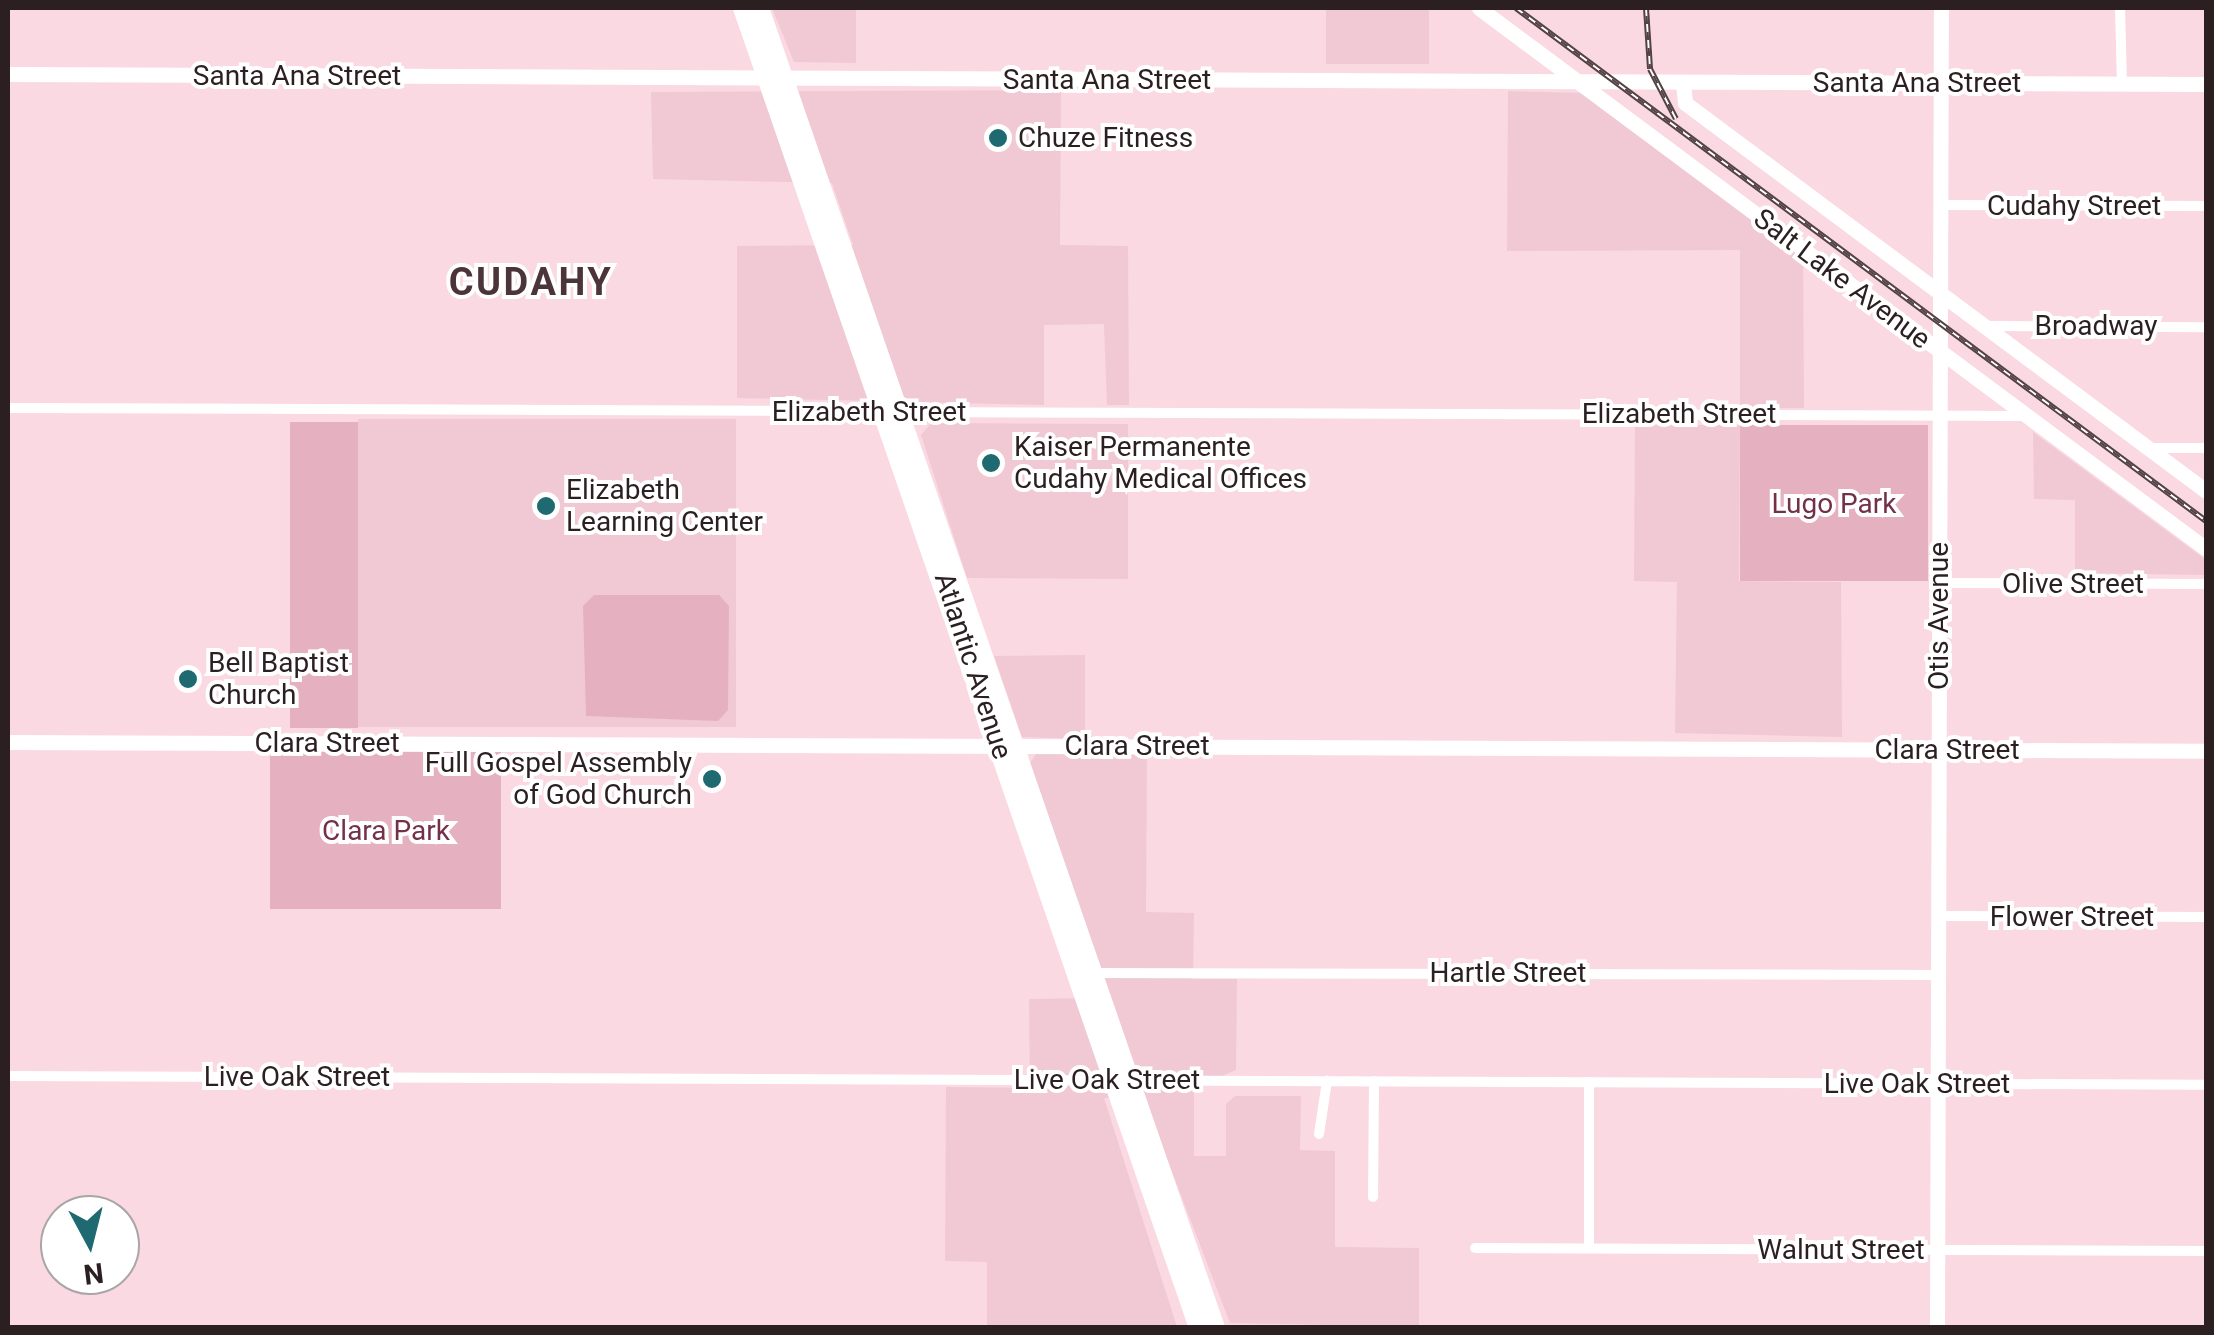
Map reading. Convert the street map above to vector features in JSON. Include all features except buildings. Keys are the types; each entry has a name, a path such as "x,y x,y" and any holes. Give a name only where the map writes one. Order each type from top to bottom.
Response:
{"main road":[{"name":"Atlantic Avenue","path":"742,8 780,78"},
{"name":"Atlantic Avenue","path":"760,8 780,78 1122,1080 1198,1328"},
{"name":"Atlantic Avenue","path":"1122,1080 1216,1328"}],"street":[{"name":"Salt Lake Avenue","path":"1479,8 2206,549"},
{"name":"Otis Avenue","path":"1937,1328 1941,8"},
{"path":"2120,8 2122,84"},
{"name":"Santa Ana Street","path":"8,74 2206,84"},
{"name":"Salt Lake Avenue","path":"1682,82 1686,103 2206,491"},
{"name":"Cudahy Street","path":"1940,205 2206,206"},
{"name":"Broadway","path":"1986,326 2206,327"},
{"name":"Elizabeth Street","path":"8,408 2030,416"},
{"path":"2148,448 2206,448"},
{"name":"Olive Street","path":"1939,583 2206,584"},
{"name":"Clara Street","path":"8,742 2206,751"},
{"name":"Flower Street","path":"1938,916 2206,918"},
{"name":"Hartle Street","path":"1086,974 1938,975"},
{"name":"Live Oak Street","path":"8,1076 2206,1085"},
{"path":"1319,1134 1327,1081"},
{"path":"1373,1197 1374,1081"},
{"path":"1589,1082 1589,1248"},
{"name":"Walnut Street","path":"1476,1248 2206,1252"}],"shaded area":[{"path":"772,8 856,8 856,63 794,62"},
{"path":"1326,8 1429,8 1429,64 1326,64"},
{"path":"1061,90 1060,245 1128,246 1129,405 1107,405 1104,324 1044,325 1044,405 737,398 737,246 853,245 832,183 653,179 651,92"},
{"path":"1508,91 1582,93 1803,256 1804,408 1740,408 1740,250 1507,251"},
{"name":"Elizabeth Learning Center","path":"358,419 736,419 736,727 358,727"},
{"path":"931,423 1128,424 1128,579 967,578 921,435"},
{"path":"1635,425 1740,425 1739,581 1841,582 1842,737 1675,733 1677,582 1634,581"},
{"path":"2033,432 2206,560 2206,575 2075,573 2075,500 2034,499"},
{"path":"1085,655 1085,739 1022,737 994,656"},
{"path":"1036,754 1147,754 1146,912 1194,913 1193,979 1237,979 1236,1070 1194,1088 1194,1156 1226,1156 1226,1104 1235,1096 1301,1096 1300,1150 1335,1151 1335,1247 1419,1248 1419,1327 1230,1323 1143,1096 1104,1098 1177,1327 987,1327 987,1262 945,1261 946,1087 1030,1088 1029,999 1108,998 1030,763"}],"green space":[{"path":"290,422 358,422 358,728 290,728"},
{"name":"Lugo Park","path":"1740,425 1928,425 1928,581 1740,581"},
{"path":"594,595 719,595 729,606 728,710 718,721 586,716 583,606"},
{"name":"Clara Park","path":"270,752 501,752 501,909 270,909"}],"railway":[{"path":"1516,8 2206,521"},
{"path":"1646,8 1650,69 1676,119"}],"place":[{"name":"Chuze Fitness","path":"998,138"},
{"name":"Kaiser Permanente Cudahy Medical Offices","path":"991,463"},
{"name":"Elizabeth Learning Center","path":"546,506"},
{"name":"Bell Baptist Church","path":"188,679"},
{"name":"Full Gospel Assembly of God Church","path":"712,779"}],"district":[{"name":"CUDAHY","path":"531,283"}]}
